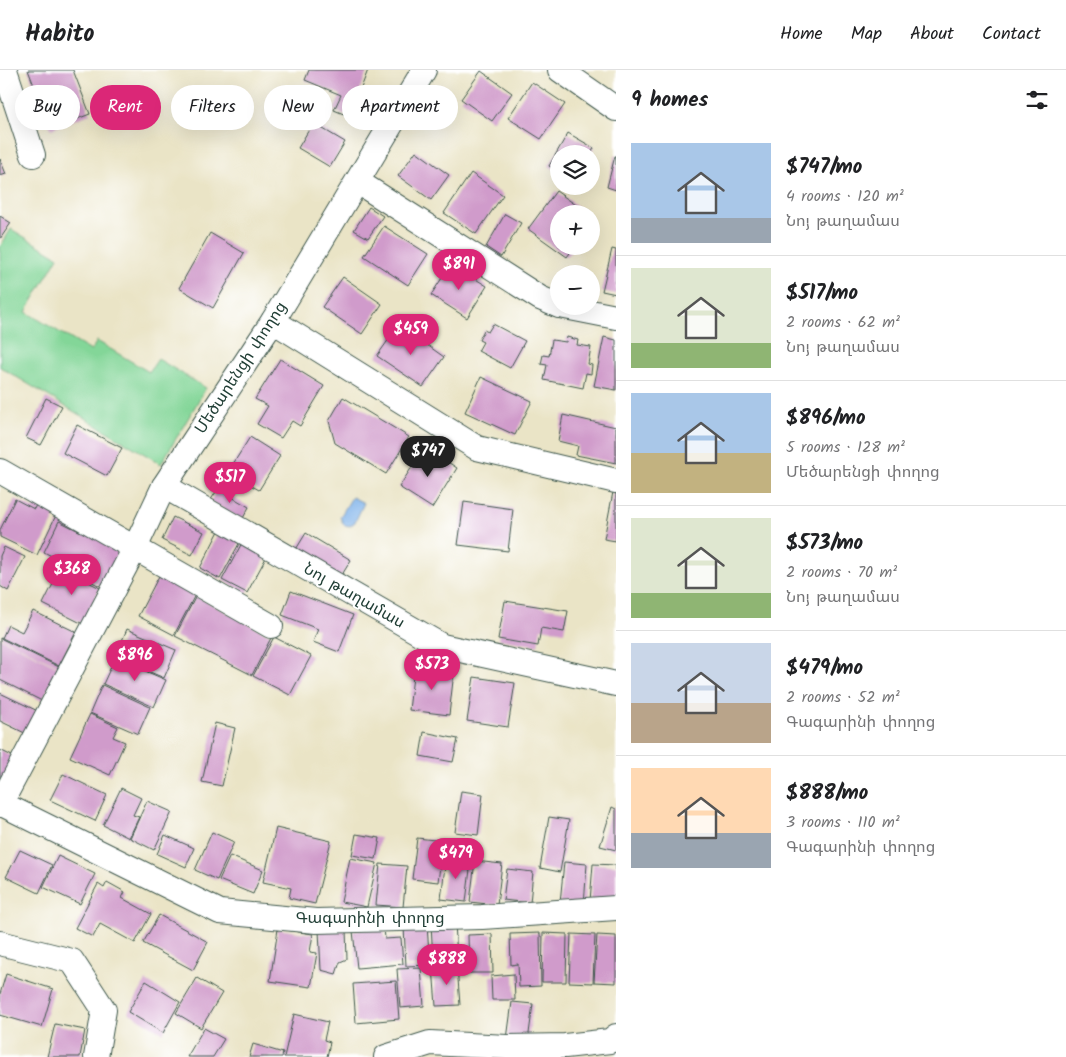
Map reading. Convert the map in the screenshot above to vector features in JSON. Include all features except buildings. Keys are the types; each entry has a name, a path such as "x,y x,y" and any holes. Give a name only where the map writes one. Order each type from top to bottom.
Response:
{"street":[{"path":"5,70 33,155"},
{"name":"Մեծարենցի փողոց","path":"0,804 135,548 164,486 273,321 424,70"},
{"path":"560,70 616,109"},
{"path":"358,182 540,298 550,302"},
{"path":"600,314 616,317"},
{"path":"273,321 477,448 616,480"},
{"path":"0,471 271,626"},
{"name":"Նոյ թաղամաս","path":"164,486 442,646 616,684"},
{"name":"Գագարինի փողոց","path":"0,804 220,912 316,921 482,917 616,908"},
{"path":"0,943 72,961 104,1010 96,1057"},
{"path":"386,1057 430,1043 507,1047 565,1046 610,1041 616,1036"}],"green space":[{"path":"11,229 58,257 26,312 91,351 97,341 149,372 158,359 206,388 161,464 0,367 0,247"}],"water":[{"path":"352,497 364,503 355,522 350,526 344,525 340,517"}]}
